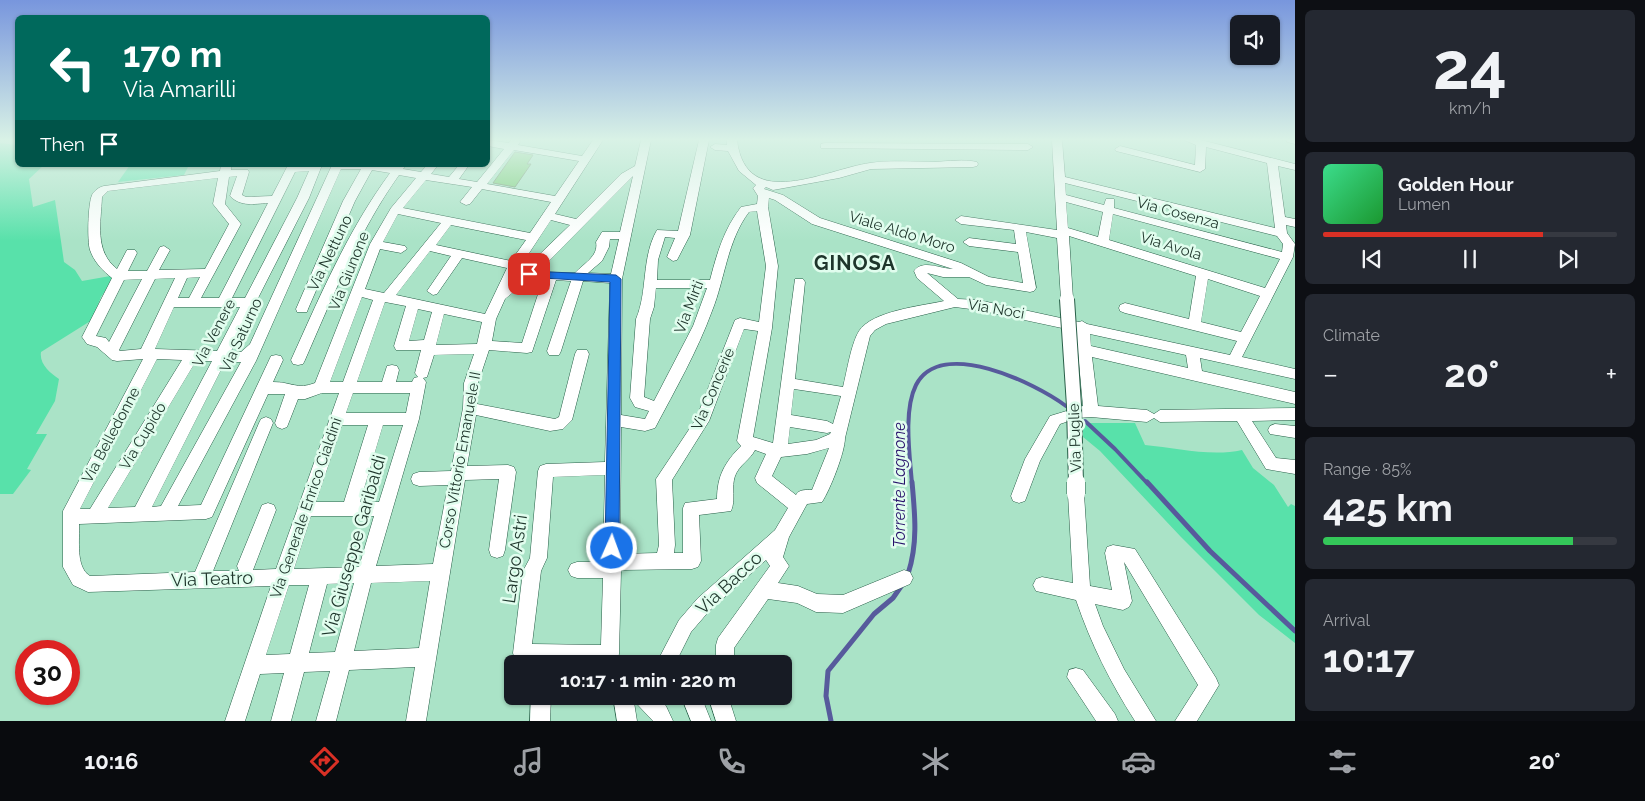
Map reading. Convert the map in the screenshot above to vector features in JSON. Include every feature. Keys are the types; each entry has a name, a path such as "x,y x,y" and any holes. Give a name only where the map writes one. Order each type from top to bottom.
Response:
{"street":[{"path":"200,174 117,186 104,190 97,196 94,248 102,263 118,276 209,273"},
{"path":"193,302 235,224 219,204 224,174"},
{"path":"243,174 236,196 244,201 277,199"},
{"path":"223,302 289,174"},
{"name":"Via Venere","path":"139,514 303,198 314,174"},
{"name":"Via Saturno","path":"165,514 257,344 334,174"},
{"path":"302,309 345,210 366,174"},
{"name":"Via Nettuno","path":"298,360 337,273 372,205 394,174"},
{"path":"416,174 558,200"},
{"name":"Via Giunone","path":"321,387 376,244 395,210 425,174"},
{"path":"456,181 460,174"},
{"path":"466,202 490,174"},
{"name":"Corso Vittorio Emanuele II","path":"416,721 440,572 470,408 471,383 483,347 489,319 514,266 575,174"},
{"path":"501,295 529,274 630,174"},
{"path":"614,655 612,566 616,279 639,174"},
{"path":"673,257 684,234 697,174"},
{"name":"Viale Aldo Moro","path":"747,174 766,194 778,197 816,221 957,266 986,281 1030,288 1023,249"},
{"name":"Via Mirti","path":"614,420 645,426 650,424 689,351 716,284 731,229 745,209 766,194 844,174"},
{"name":"Via Puglie","path":"1059,174 1074,406 1076,494 1082,592 1095,629 1117,676 1146,721"},
{"path":"1233,361 1269,294 1286,257 1289,244 1281,233 1274,174"},
{"path":"1060,179 1281,233"},
{"path":"1103,242 1112,192"},
{"path":"577,570 692,561 691,508 724,506 724,483 731,466 747,445 764,328 772,266 766,194"},
{"name":"Via Cosenza","path":"1061,198 1286,257"},
{"path":"395,210 531,238"},
{"path":"547,215 579,224"},
{"name":"Via Generale Enrico Cialdini","path":"235,721 336,419 384,298 428,248 449,220"},
{"path":"961,220 1063,232"},
{"path":"1279,220 1295,223"},
{"path":"969,242 1023,249 1019,226"},
{"name":"Via Avola","path":"1063,232 1103,242 1269,294"},
{"path":"658,408 640,403 637,398 643,319 648,307 652,260 661,233 684,234"},
{"path":"554,351 578,277 590,264 596,261 603,247 602,242 606,235 625,236"},
{"path":"376,244 401,249"},
{"path":"428,248 514,266"},
{"path":"112,351 164,250"},
{"path":"130,253 89,337 92,341 101,342 117,356 150,354 244,357 257,344"},
{"path":"432,291 459,254"},
{"path":"956,303 921,275 920,271 925,268 948,274 972,273"},
{"path":"236,274 263,273"},
{"path":"337,273 362,278"},
{"path":"1194,325 1203,273"},
{"name":"Via Belledonne","path":"70,517 71,511 150,354 183,274"},
{"path":"529,274 616,279"},
{"path":"413,304 401,346 527,348 551,275"},
{"path":"797,506 763,478 778,450 784,420 799,282"},
{"path":"650,284 716,284"},
{"path":"357,292 489,319"},
{"path":"170,302 248,302"},
{"name":"Via Noci","path":"797,506 803,496 816,497 823,489 824,477 838,447 832,433 849,393 864,334 870,327 882,320 956,303 978,305 1082,326 1295,374"},
{"path":"1125,308 1246,338"},
{"name":"Via Giuseppe Garibaldi","path":"326,721 365,574 412,418 419,381 439,309"},
{"name":"Via Concerie","path":"663,562 667,545 664,479 702,422 740,323 764,328"},
{"path":"1082,326 1084,412"},
{"path":"1084,350 1295,398"},
{"path":"1192,352 1196,376"},
{"path":"470,408 550,426 558,425 564,420 582,354"},
{"name":"Via Cupido","path":"95,516 192,355"},
{"path":"70,517 206,512 276,360"},
{"path":"387,388 392,370"},
{"path":"263,388 288,388 293,393 305,393 321,387 387,388 419,381"},
{"path":"788,383 839,391"},
{"path":"202,579 274,423 293,393"},
{"path":"1019,496 1033,459 1056,420 1084,412 1154,416 1295,414"},
{"path":"336,419 412,418"},
{"path":"1243,418 1271,464 1295,467"},
{"path":"350,509 377,419"},
{"path":"747,445 778,450 794,450 832,442 832,433 784,420"},
{"path":"1275,430 1295,432"},
{"name":"Largo Astri","path":"529,655 522,653 532,571 538,558 546,471 613,468"},
{"path":"419,479 508,472 497,550"},
{"name":"Via Bacco","path":"670,655 685,626 704,604 781,535 797,506"},
{"path":"305,509 384,508"},
{"path":"246,566 268,510"},
{"name":"Via Teatro","path":"70,517 72,567 79,579 88,584 440,572"},
{"path":"724,655 725,645 780,566 774,559 781,535"},
{"path":"1042,586 1124,601 1113,554 1129,555 1210,684 1185,721"},
{"path":"281,721 320,576"},
{"path":"765,590 798,595 816,603 843,604 904,578"},
{"path":"254,665 426,657"},
{"path":"1076,676 1108,721"},
{"path":"540,721 541,705"},
{"path":"624,705 627,721"},
{"path":"695,705 701,721"},
{"path":"721,705 726,721"}],"green space":[{"path":"0,174 35,174 29,179 33,207 55,200 64,262 75,270 82,281 116,275 101,297 92,320 41,352 43,364 59,379 55,401 36,434 47,434 27,469 31,470 13,494 0,494"},
{"path":"124,174 185,174 184,175 118,182"},
{"path":"1083,420 1089,423 1135,423 1145,445 1219,453 1242,450 1253,468 1274,485 1288,507 1291,504 1295,506 1295,643 1259,615 1181,537 1100,451 1083,437"}],"building":[{"path":"500,174 524,174 515,187 493,183"}],"waterway":[{"name":"Torrente Lagnone","path":"912,484 908,420 916,385 928,371 946,365 966,364 989,369 1033,386 1066,406"},
{"name":"Torrente Lagnone","path":"1085,421 1148,484"},
{"name":"Torrente Lagnone","path":"908,574 914,540 915,517 912,482"},
{"name":"Torrente Lagnone","path":"1147,482 1210,551 1295,631"},
{"name":"Torrente Lagnone","path":"831,721 826,696 828,671 874,614 893,598 902,585"}],"district":[{"name":"GINOSA","path":"855,263"}],"route":[{"path":"529,274 616,279 613,357 612,548"}]}
